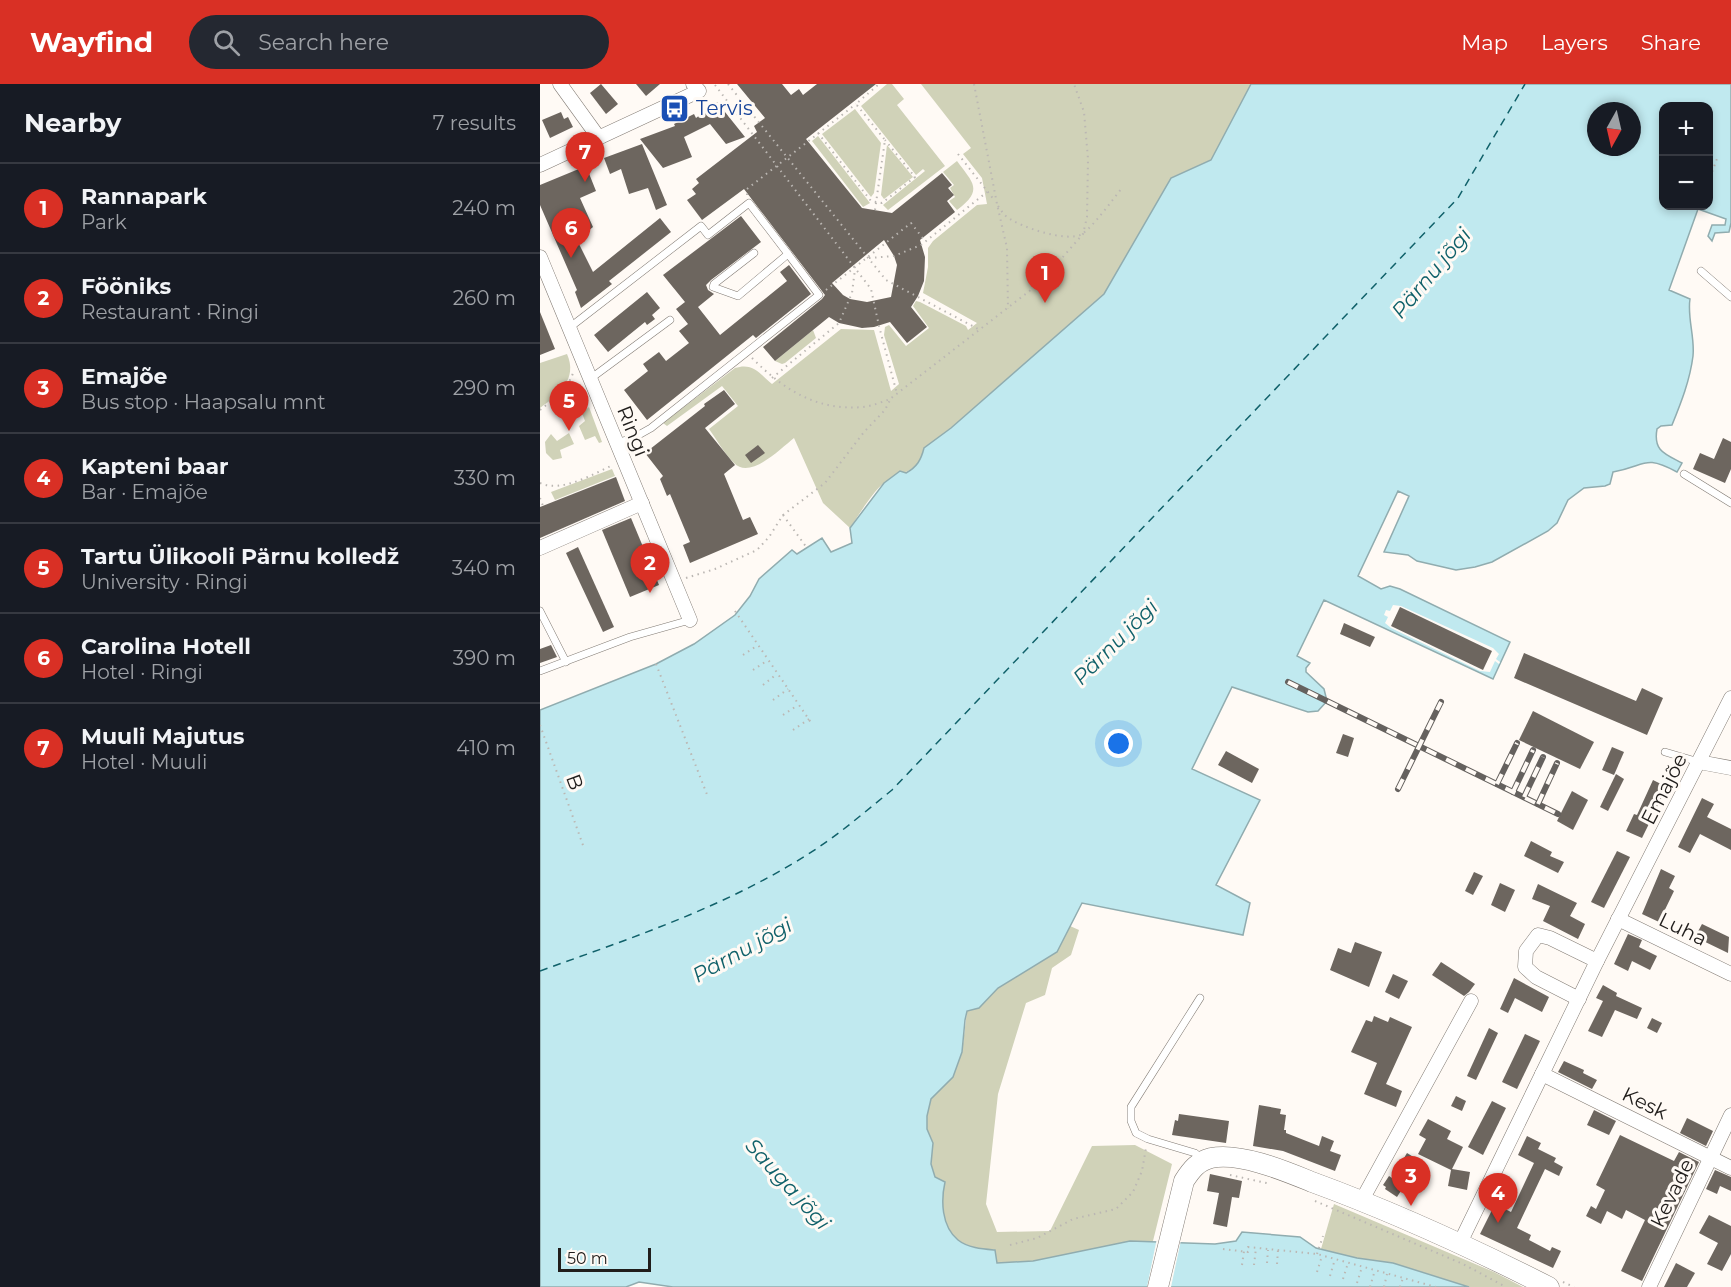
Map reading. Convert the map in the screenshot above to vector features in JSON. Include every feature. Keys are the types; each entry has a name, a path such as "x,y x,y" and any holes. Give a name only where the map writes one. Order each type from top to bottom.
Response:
{"main road":[{"path":"1158,1287 1185,1181 1189,1173 1204,1160 1222,1157 1263,1165 1362,1200 1460,1243 1549,1287"}],"street":[{"path":"560,84 599,138"},
{"path":"540,165 599,138 696,88"},
{"name":"Ringi","path":"540,257 690,620"},
{"path":"540,548 642,503"},
{"name":"Emajõe","path":"1460,1243 1597,961 1731,698"},
{"path":"1699,762 1731,768"},
{"name":"Luha","path":"1618,919 1731,974"},
{"path":"1579,999 1536,977 1525,967 1526,951 1538,935 1550,938 1597,961"},
{"path":"1362,1200 1471,1001"},
{"name":"Kesk","path":"1542,1074 1731,1168"},
{"name":"Kevade","path":"1648,1287 1731,1115"}],"lane":[{"path":"569,328 701,226 708,235 748,204 819,295 651,428 617,443"},
{"path":"754,253 713,287 738,296 788,254"},
{"path":"1701,271 1731,297"},
{"path":"590,379 670,320"},
{"path":"1684,474 1731,503"},
{"path":"540,611 566,662"},
{"path":"540,671 630,637 690,620"},
{"path":"1665,752 1699,762"},
{"path":"1200,998 1131,1107 1131,1120 1136,1133 1195,1154 1204,1160"}],"path":[{"path":"728,84 886,280 980,330"},
{"path":"748,204 747,189 879,84"},
{"path":"974,84 1007,248 1008,309"},
{"path":"1074,84 1084,112 1088,159 1087,217 1083,234"},
{"path":"715,85 871,289 897,393"},
{"path":"818,133 871,201 882,203 915,177 856,104"},
{"path":"875,210 885,140"},
{"path":"958,154 1006,216 1035,229 1072,238 1083,234"},
{"path":"1713,170 1718,156"},
{"path":"746,352 772,378 801,396 821,403 866,407 890,399 1041,282 1122,188"},
{"path":"868,258 894,256 925,242 987,192"},
{"path":"819,295 911,223 925,242"},
{"path":"772,378 839,323 852,293 855,268"},
{"path":"540,410 570,383 575,367"},
{"path":"674,582 715,569 757,550 769,537 783,515 825,483 864,432 885,410 890,399"},
{"path":"540,483 548,487 578,480 614,465"},
{"path":"540,498 543,506"},
{"path":"783,515 807,548"},
{"path":"735,611 812,724"},
{"path":"742,655 758,645"},
{"path":"753,670 768,659"},
{"path":"656,664 708,797"},
{"path":"763,685 778,674"},
{"path":"773,700 788,689"},
{"path":"783,715 799,704"},
{"path":"793,730 809,719"},
{"name":"B","path":"540,725 584,848"},
{"path":"1010,1245 1037,1238 1073,1219 1116,1209 1133,1191 1142,1171 1148,1139"},
{"path":"1227,1174 1273,1185"},
{"path":"1312,1198 1318,1204 1463,1264 1506,1287"},
{"path":"1317,1254 1323,1236"},
{"path":"1223,1249 1248,1252 1248,1247 1317,1254 1436,1287"},
{"path":"1254,1265 1256,1248"},
{"path":"1267,1263 1268,1249"},
{"path":"1277,1264 1278,1250"},
{"path":"1242,1265 1244,1251"},
{"path":"1317,1272 1322,1256"},
{"path":"1330,1276 1335,1259"},
{"path":"1343,1279 1348,1263"},
{"path":"1357,1283 1362,1267"},
{"path":"1370,1287 1375,1270"},
{"path":"1384,1287 1387,1274"},
{"path":"1400,1287 1403,1278"},
{"path":"1414,1287 1415,1281"}],"green space":[{"path":"887,84 892,84 904,99 897,105 945,166 888,210 883,205 925,171 923,169 916,175 861,106"},
{"path":"921,84 1251,84 1211,160 1171,178 1104,294 951,428 924,448 914,467 880,486 850,528 823,503 794,438 765,461 748,468 741,467 730,459 709,429 738,406 722,386 667,426 663,423 735,368 751,368 772,384 841,329 874,330 891,391 899,384 884,335 885,327 889,325 906,346 929,328 913,306 916,301 966,326 968,330 977,323 923,293 928,267 928,248 933,241 977,205 987,204 982,178 963,154 971,148"},
{"path":"855,109 881,143 874,193 871,197 822,134"},
{"path":"818,136 870,203 863,207 812,141"},
{"path":"887,145 913,177 884,199 881,195"},
{"path":"957,161 968,175 973,192 971,197 957,210 949,201 955,197 950,188 954,185 943,172"},
{"path":"813,330 816,338 785,363 775,361"},
{"path":"567,354 570,371 565,385 540,408 540,363"},
{"path":"589,407 602,442 599,443 595,436 585,440 579,426 585,421 582,413"},
{"path":"569,433 574,444 560,450 562,458 553,460 546,453 545,442 551,434 557,441"},
{"path":"612,469 615,476 555,500 551,492"},
{"path":"1070,926 1079,930 1071,955 1052,968 1045,995 1026,1003 998,1094 986,1204 997,1232 1050,1231 1092,1146 1135,1145 1172,1164 1153,1241 1033,1261 996,1263 995,1250 966,1245 952,1235 948,1228 943,1205 945,1182 935,1177 931,1164 933,1143 927,1129 927,1116 931,1099 953,1077 962,1052 967,1011 979,1008 998,988 1057,952"},
{"path":"1334,1204 1494,1272 1523,1287 1469,1287 1393,1263 1357,1258 1321,1249"}],"water":[{"path":"1251,84 1731,84 1731,223 1729,232 1715,233 1712,241 1708,236 1712,225 1725,225 1726,219 1701,210 1713,210 1713,102 1659,102 1659,210 1698,210 1669,290 1690,299 1692,365 1672,425 1661,426 1657,429 1656,436 1662,451 1682,463 1677,472 1657,464 1645,463 1613,472 1610,484 1584,488 1568,500 1557,523 1548,531 1492,562 1456,570 1417,561 1408,555 1384,552 1409,496 1398,491 1358,576 1381,589 1390,586 1400,589 1510,642 1493,679 1324,600 1297,656 1310,663 1306,672 1324,689 1327,701 1318,711 1308,712 1232,687 1192,769 1260,800 1216,885 1250,903 1243,935 1082,903 1057,952 998,988 979,1008 967,1011 962,1052 953,1077 931,1099 927,1116 927,1129 933,1143 931,1164 935,1177 945,1182 943,1205 948,1228 958,1240 966,1245 995,1250 997,1263 1033,1261 1130,1241 1215,1244 1236,1241 1242,1232 1300,1237 1316,1248 1357,1258 1393,1263 1469,1287 673,1287 639,1282 626,1287 540,1287 540,710 656,664 694,644 735,615 750,596 759,579 792,550 797,554 822,538 831,552 852,543 850,528 884,483 900,471 906,473 916,466 924,448 951,428 1104,294 1171,178 1211,160"}],"pier":[{"path":"1393,605 1401,606 1493,648 1499,654 1496,659 1500,662 1499,664 1495,661 1490,672 1480,671 1391,628 1385,623 1388,617 1384,615 1386,610 1390,611"},
{"path":"1157,1238 1181,1240 1171,1287 1147,1287"}],"building":[{"path":"601,84 618,104 606,114 590,93"},
{"path":"636,84 660,84 646,96"},
{"path":"737,84 782,84 791,95 799,89 803,95 817,84 876,84 806,139 862,208 892,213 942,173 952,185 948,188 954,195 947,201 955,212 920,240 925,257 924,281 911,307 927,327 907,343 890,322 862,328 839,323 829,317 775,361 763,347 825,295 744,189 702,220 687,200 696,194 692,189 699,183 696,179 757,132 754,126 765,118","holes":["884,240 897,265 891,297 867,302 850,299 832,283"]},
{"path":"717,102 745,137 726,144 710,124 684,137 692,157 663,168 640,139 675,126 674,124 694,114 696,118"},
{"path":"561,112 564,119 568,117 573,127 550,138 542,120"},
{"path":"642,144 667,205 656,210 648,188 629,194 621,169 610,174 604,158"},
{"path":"586,166 596,191 580,198 593,227 577,240 593,272 660,218 671,232 609,281 612,284 581,308 575,292 577,290 540,205 540,185"},
{"path":"741,216 761,242 706,285 708,290 714,294 698,307 720,335 787,281 780,272 789,265 811,294 756,338 753,335 647,420 624,390 648,371 643,364 659,352 666,361 689,343 679,331 688,324 676,309 685,302 663,275"},
{"path":"647,292 660,308 652,315 655,319 647,325 645,322 608,352 594,335"},
{"path":"540,312 555,349 540,355"},
{"path":"724,390 735,404 705,428 735,465 724,474 743,520 750,517 758,534 690,563 683,545 690,542 670,494 667,496 660,479 663,476 645,453"},
{"path":"1723,438 1731,442 1731,469 1725,483 1693,469 1700,453 1714,459"},
{"path":"758,445 765,453 751,463 745,455"},
{"path":"616,477 625,501 540,538 540,507"},
{"path":"631,518 659,585 630,597 602,530"},
{"path":"578,547 614,627 603,632 566,553"},
{"path":"1400,607 1492,651 1483,670 1391,626"},
{"path":"1344,623 1375,637 1370,647 1340,634"},
{"path":"551,645 557,657 540,663 540,649"},
{"path":"1524,653 1636,701 1642,688 1663,698 1647,735 1514,678"},
{"path":"1533,711 1594,742 1580,769 1519,740"},
{"path":"1343,734 1354,738 1348,757 1336,753"},
{"path":"1612,747 1624,752 1614,775 1602,770"},
{"path":"1226,751 1259,769 1252,783 1218,765"},
{"path":"1616,774 1624,779 1608,811 1600,807"},
{"path":"1653,780 1667,787 1642,838 1626,831 1634,814 1637,815"},
{"path":"1572,791 1588,800 1573,830 1557,821"},
{"path":"1702,798 1714,804 1707,817 1731,829 1731,850 1700,834 1690,853 1678,847"},
{"path":"1531,841 1552,852 1550,856 1564,862 1558,873 1524,856"},
{"path":"1617,851 1630,857 1604,908 1591,902"},
{"path":"1661,869 1675,876 1669,888 1674,891 1659,922 1642,914"},
{"path":"1474,872 1483,876 1473,895 1465,891"},
{"path":"1500,883 1515,890 1505,912 1491,905"},
{"path":"1538,884 1577,903 1570,916 1585,924 1578,939 1543,921 1550,906 1532,899"},
{"path":"1702,924 1729,937 1728,953 1695,937"},
{"path":"1628,934 1642,940 1639,947 1657,956 1650,970 1632,961 1628,971 1614,964"},
{"path":"1355,942 1382,952 1369,987 1330,970 1338,948 1351,953"},
{"path":"1441,962 1475,984 1464,996 1432,975"},
{"path":"1393,974 1408,981 1399,999 1385,992"},
{"path":"1514,978 1549,997 1542,1012 1515,998 1508,1013 1500,1009"},
{"path":"1603,985 1617,993 1616,996 1642,1008 1637,1019 1615,1010 1602,1037 1588,1031 1603,1001 1596,998"},
{"path":"1374,1016 1388,1022 1390,1017 1412,1027 1386,1084 1402,1091 1396,1107 1364,1094 1377,1063 1351,1052 1366,1020 1372,1022"},
{"path":"1652,1018 1662,1023 1657,1033 1647,1028"},
{"path":"1489,1028 1498,1033 1476,1080 1467,1076"},
{"path":"1525,1034 1540,1041 1517,1089 1502,1082"},
{"path":"1564,1061 1584,1070 1583,1073 1597,1080 1592,1089 1558,1072"},
{"path":"1456,1096 1466,1101 1462,1111 1451,1106"},
{"path":"1643,1098 1663,1107 1659,1116 1639,1106"},
{"path":"1492,1101 1506,1108 1483,1155 1468,1147"},
{"path":"1259,1105 1281,1109 1280,1114 1286,1115 1284,1130 1286,1133 1319,1146 1322,1136 1334,1141 1330,1151 1341,1155 1335,1171 1283,1151 1253,1146"},
{"path":"1594,1110 1616,1121 1609,1135 1587,1125"},
{"path":"1179,1114 1229,1121 1226,1143 1172,1135 1175,1120 1178,1121"},
{"path":"1687,1118 1713,1131 1706,1146 1680,1133"},
{"path":"1428,1119 1451,1131 1447,1139 1463,1147 1452,1169 1470,1172 1467,1190 1448,1186 1451,1170 1418,1154 1426,1139 1419,1135"},
{"path":"1620,1135 1674,1161 1679,1152 1699,1162 1642,1281 1621,1271 1645,1220 1626,1210 1622,1219 1607,1211 1601,1224 1586,1216 1591,1206 1596,1209 1605,1190 1596,1185"},
{"path":"1527,1136 1541,1143 1538,1149 1556,1158 1554,1162 1563,1167 1559,1176 1545,1169 1517,1228 1531,1235 1529,1240 1550,1251 1552,1247 1561,1251 1553,1268 1480,1234 1495,1204 1511,1212 1534,1163 1518,1155"},
{"path":"1407,1153 1420,1161 1397,1197 1383,1185 1389,1176 1392,1178"},
{"path":"1715,1170 1731,1177 1731,1191 1720,1186 1717,1194 1706,1189"},
{"path":"1210,1174 1242,1181 1239,1198 1232,1197 1227,1227 1213,1224 1219,1193 1207,1191"},
{"path":"1709,1215 1731,1226 1731,1254 1722,1271 1707,1264 1718,1243 1699,1233"},
{"path":"1676,1263 1695,1273 1687,1287 1664,1287"}],"ferry route":[{"path":"540,971 681,918 750,887 784,869 826,842 892,790 1458,198 1525,84"}],"railway":[{"path":"1288,682 1558,814"},
{"path":"1398,789 1441,702"},
{"path":"1497,784 1517,743"},
{"path":"1513,792 1533,750"},
{"path":"1524,797 1543,757"},
{"path":"1538,804 1557,763"}],"place":[{"name":"Tervis","path":"675,108"},
{"name":"Muuli Majutus","path":"585,182"},
{"name":"Carolina Hotell","path":"571,258"},
{"name":"Rannapark","path":"1045,303"},
{"name":"Tartu Ülikooli Pärnu kolledž","path":"569,431"},
{"name":"Fööniks","path":"650,593"},
{"name":"Emajõe","path":"1411,1206"},
{"name":"Kapteni baar","path":"1498,1223"}],"water label":[{"name":"Pärnu jõgi","path":"1431,273"},
{"name":"Pärnu jõgi","path":"1115,642"},
{"name":"Pärnu jõgi","path":"742,950"},
{"name":"Sauga jõgi","path":"788,1184"}]}
